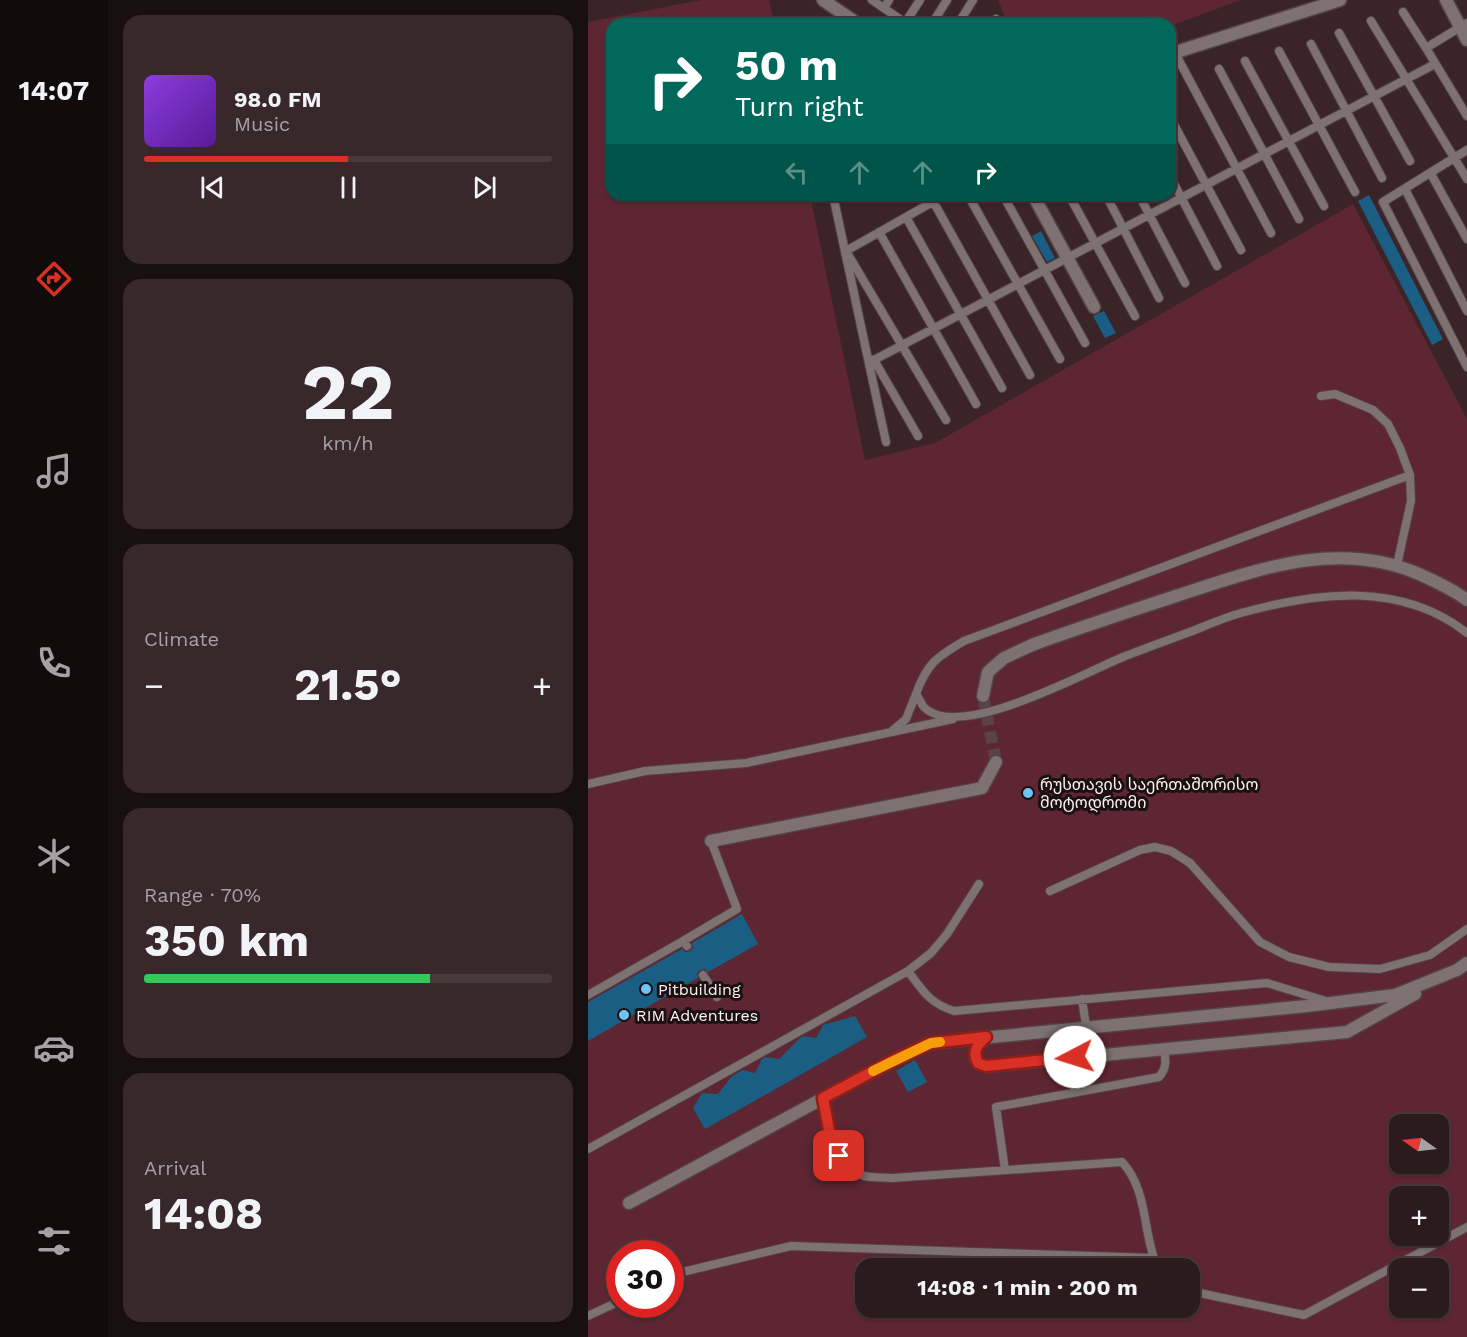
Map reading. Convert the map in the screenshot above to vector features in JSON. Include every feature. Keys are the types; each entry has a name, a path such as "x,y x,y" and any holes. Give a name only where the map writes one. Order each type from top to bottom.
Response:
{"street":[{"path":"823,0 849,18"},
{"path":"1176,53 1340,0"},
{"path":"1446,0 1463,25 1467,40"},
{"path":"1037,201 1094,307"},
{"path":"983,696 988,672 1004,658 1032,645 1216,583 1298,561 1341,557 1367,558 1397,565 1450,587 1467,600"},
{"path":"711,841 982,788 996,762"},
{"path":"629,1203 896,1059 931,1043 1395,995 1462,966"},
{"path":"986,1037 976,1048 974,1056 978,1063 986,1066 1347,1032 1462,966"}],"lane":[{"path":"872,0 899,18"},
{"path":"884,8 889,0"},
{"path":"909,18 920,0"},
{"path":"936,18 947,0"},
{"path":"962,18 973,0"},
{"path":"1403,12 1467,116"},
{"path":"1371,21 1467,178"},
{"path":"1426,48 1463,25"},
{"path":"1339,33 1410,161"},
{"path":"1311,44 1382,178"},
{"path":"1279,51 1355,192"},
{"path":"1176,61 1271,232"},
{"path":"1245,62 1324,206"},
{"path":"871,360 1096,245 1436,64"},
{"path":"1219,69 1299,219"},
{"path":"1176,128 1241,250"},
{"path":"1467,150 1383,202 1467,367"},
{"path":"1431,174 1467,239"},
{"path":"1176,188 1217,266"},
{"path":"1405,189 1467,311"},
{"path":"834,201 871,360 886,442"},
{"path":"846,250 933,201 1030,375"},
{"path":"971,201 1060,359"},
{"path":"1006,201 1085,343"},
{"path":"1072,201 1135,316"},
{"path":"1109,201 1160,298"},
{"path":"1142,201 1185,283"},
{"path":"906,217 1002,388"},
{"path":"879,232 976,404"},
{"path":"846,250 946,420"},
{"path":"871,360 918,436"},
{"path":"1321,396 1335,394 1373,410 1388,424 1400,448 1410,475 1411,501 1397,565"},
{"path":"891,732 906,719 922,676 937,657 964,641 1410,475"},
{"path":"588,784 645,771 746,763 964,717 1026,700 1066,685 1120,658 1240,613 1310,598 1353,594 1379,595 1423,608 1467,633"},
{"path":"916,694 924,708 937,714 964,717"},
{"path":"588,995 685,943 737,909 711,841"},
{"path":"1050,891 1140,850 1155,847 1171,851 1190,864 1260,942 1289,957 1329,967 1380,969 1430,955 1467,929"},
{"path":"588,1149 908,971 931,953 947,934 979,884"},
{"path":"908,971 928,998 954,1011 1267,983 1334,1003"},
{"path":"703,975 717,997"},
{"path":"1082,999 1086,1026"},
{"path":"1005,1170 996,1107 1159,1077 1164,1072 1166,1064 1164,1049"},
{"path":"684,1272 791,1246 1153,1258 1142,1202 1133,1173 1122,1162 892,1178 863,1175 845,1166 832,1146 823,1098"},
{"path":"1200,1293 1304,1315 1467,1227"},
{"path":"588,1316 606,1307"}],"shaded area":[{"name":"რუსთავის საერთაშორისო მოტოდრომი","path":"701,0 769,0 773,18 609,18"},
{"path":"998,0 1241,0 1176,24 1176,18 1006,18"},
{"name":"რუსთავის საერთაშორისო მოტოდრომი","path":"606,18 606,201 811,201 865,460 935,443 1353,204 1467,419 1467,1337 588,1337 588,22"}],"building":[{"path":"1369,195 1443,339 1432,345 1358,201"},
{"path":"1041,231 1055,258 1047,262 1032,236"},
{"path":"1104,311 1116,333 1105,338 1093,316"},
{"name":"Pitbuilding","path":"742,914 758,944 708,972 705,969 700,970 697,973 698,978 588,1041 588,1002 682,949 685,952 690,951 693,948 692,943"},
{"path":"855,1016 867,1037 705,1129 693,1108 702,1093 718,1094 732,1076 743,1070 755,1073 765,1057 779,1059 803,1036 816,1038 823,1025"},
{"path":"915,1060 927,1082 908,1092 896,1071"}],"tunnel":[{"path":"983,696 996,762"}],"slow traffic":[{"path":"873,1071 931,1043 940,1042"}],"place":[{"name":"რუსთავის საერთაშორისო მოტოდრომი","path":"1028,793"},
{"name":"Pitbuilding","path":"646,989"},
{"name":"RIM Adventures","path":"624,1015"}],"route":[{"path":"839,1156 832,1146 823,1098 931,1043 986,1037 976,1048 974,1056 978,1063 986,1066 1075,1057"}]}
